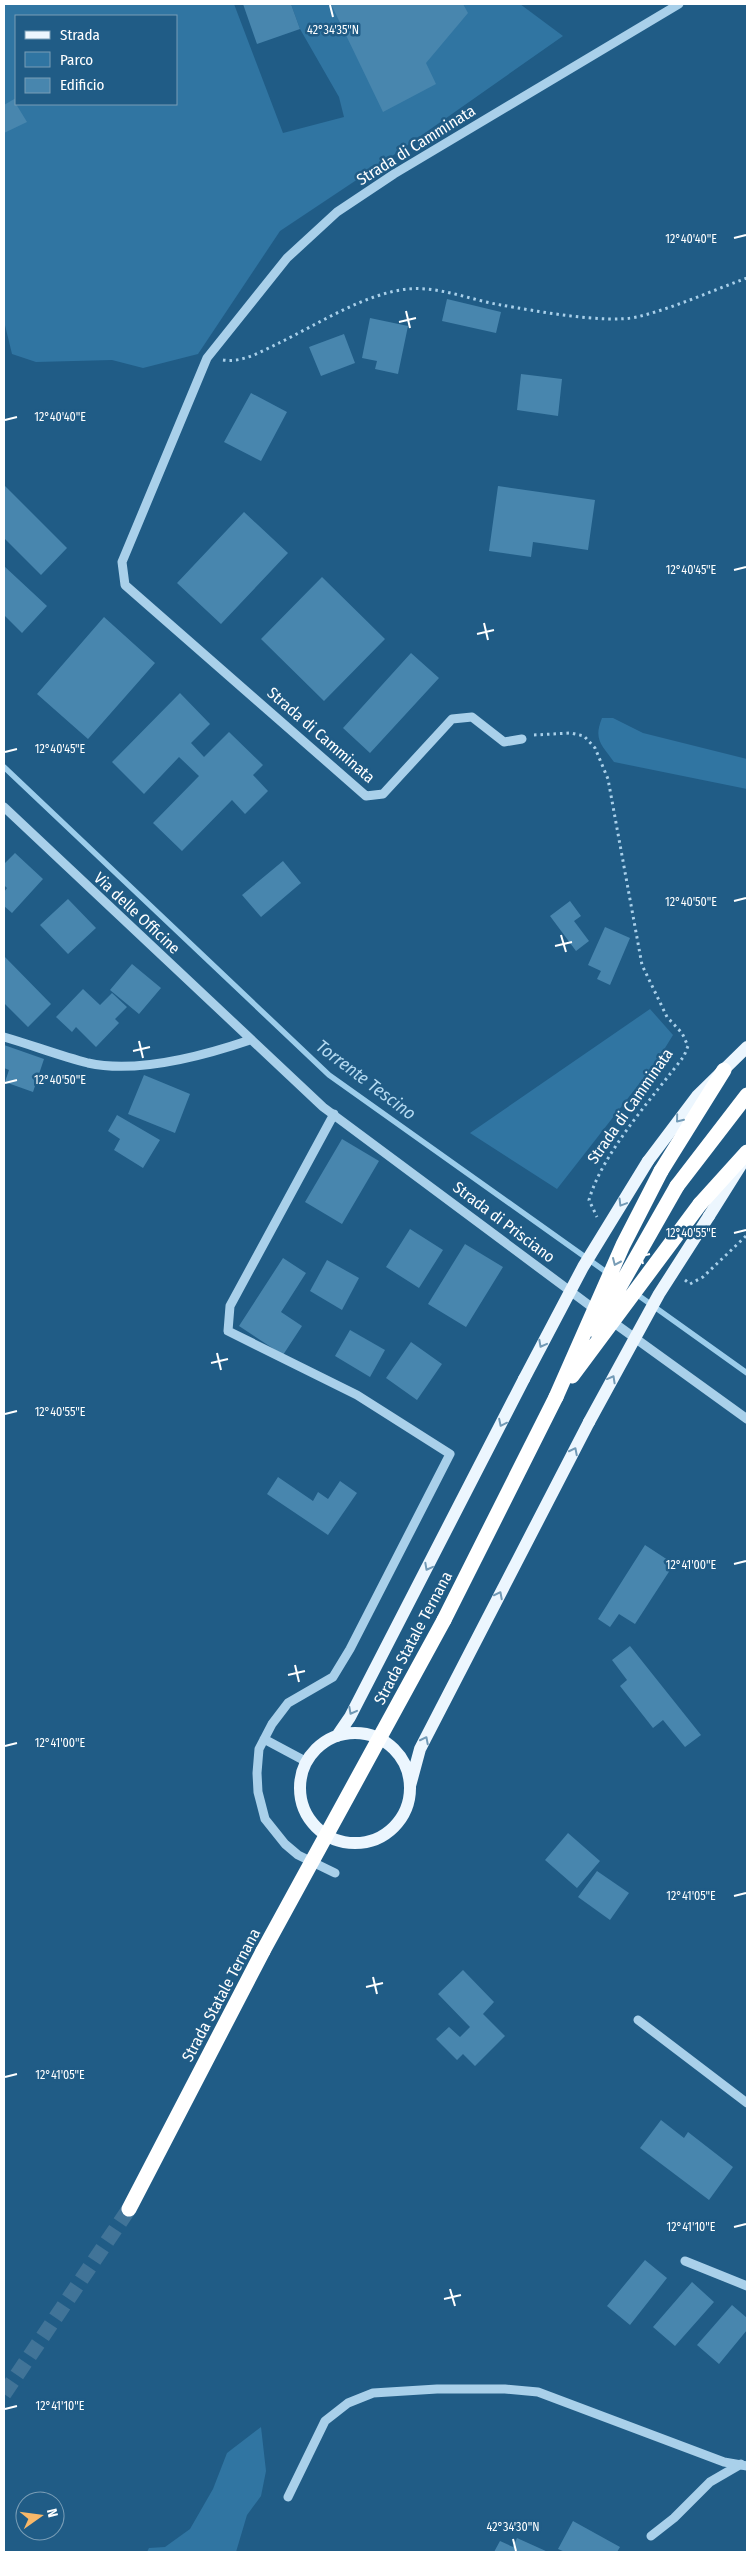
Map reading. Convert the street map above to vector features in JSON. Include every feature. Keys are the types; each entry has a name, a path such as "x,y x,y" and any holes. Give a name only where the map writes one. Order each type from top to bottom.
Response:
{"highway":[{"path":"556,1397 623,1244 661,1171 724,1070"},
{"name":"Strada Statale Ternana","path":"129,2209 263,1951 444,1620 556,1397 677,1186 747,1095"},
{"path":"556,1397 700,1204 747,1154"}],"main road":[{"path":"337,1736 350,1717 583,1267 648,1161 697,1096 747,1047"},
{"path":"410,1786 407,1771 402,1760 388,1744 363,1733 337,1736 320,1745 307,1762 300,1787 305,1810 322,1832 336,1840 348,1842 373,1840 390,1831 403,1814 420,1748 589,1422 659,1294 747,1154"}],"street":[{"name":"Strada di Camminata","path":"522,739 504,742 472,717 452,719 383,794 366,796 125,585 122,562 207,358 287,258 337,212 394,174 679,4"},
{"name":"Via delle Officine","path":"4,808 250,1040"},
{"path":"4,1037 90,1063 135,1065 197,1058 250,1040"},
{"name":"Strada di Prisciano","path":"250,1040 334,1114 648,1348 747,1419"},
{"path":"334,1114 230,1306 228,1331 358,1395 450,1454 350,1649 333,1677 288,1703 272,1724 259,1749 258,1792 265,1819 285,1844 298,1855 335,1873"},
{"path":"264,1739 307,1762"},
{"path":"638,2020 747,2103"},
{"path":"685,2260 747,2286"},
{"path":"288,2496 324,2421 348,2403 372,2393 505,2389 538,2392 724,2462 744,2465"},
{"path":"651,2536 674,2518 710,2482 744,2465"}],"path":[{"path":"207,358 234,362 254,355 359,304 387,293 409,289 429,289 501,305 608,319 636,317 747,278"},
{"name":"Strada di Camminata","path":"522,739 539,733 570,733 584,736 595,748 608,779 642,964 667,1017 682,1033 688,1046 684,1056 617,1146 593,1186 589,1200 596,1216 604,1221"},
{"path":"682,1278 690,1284 703,1277 747,1235"}],"green space":[{"path":"4,4 234,4 283,133 344,117 339,97 300,29 291,4 520,4 563,36 385,161 280,231 198,354 143,368 112,360 36,362 12,354 4,321"},
{"path":"602,718 613,718 643,733 747,759 747,789 614,762 600,742 598,732"},
{"path":"650,1009 673,1035 657,1061 557,1189 470,1133"},
{"path":"261,2427 266,2471 261,2496 247,2515 236,2552 147,2552 149,2548 165,2547 190,2529 213,2489 227,2453"}],"building":[{"path":"243,4 291,4 300,29 257,44"},
{"path":"331,4 463,4 468,13 426,63 436,84 383,112"},
{"path":"15,99 15,105 27,122 4,133 4,105"},
{"path":"447,299 501,312 496,333 442,321"},
{"path":"370,318 408,326 398,374 375,369 377,361 362,358"},
{"path":"344,334 355,363 321,376 309,347"},
{"path":"521,374 562,379 558,416 517,410"},
{"path":"251,393 287,412 261,461 224,442"},
{"path":"4,485 67,548 41,575 4,538"},
{"path":"498,486 595,500 588,550 533,542 531,557 489,551"},
{"path":"244,512 288,553 221,624 177,583"},
{"path":"4,566 47,606 22,633 4,615"},
{"path":"322,577 385,639 324,701 261,639"},
{"path":"104,617 155,663 88,739 37,694"},
{"path":"411,653 439,678 370,753 343,728"},
{"path":"180,693 210,724 191,743 204,757 229,732 263,765 253,775 268,791 245,814 232,800 182,851 153,823 199,776 179,757 144,794 112,762"},
{"path":"15,853 43,879 12,913 4,906 4,892 7,888 4,885 4,864"},
{"path":"283,861 301,883 261,917 242,895"},
{"path":"68,899 96,928 68,954 40,925"},
{"path":"570,901 581,916 574,921 589,941 576,951 550,916"},
{"path":"605,927 630,938 610,985 597,979 601,971 588,965"},
{"path":"4,956 51,1004 28,1027 4,1003"},
{"path":"132,964 161,988 139,1014 110,990"},
{"path":"83,989 100,1005 112,993 127,1007 115,1019 119,1023 96,1047 76,1027 72,1032 56,1017"},
{"path":"4,1045 44,1059 33,1092 5,1082 9,1070 4,1068"},
{"path":"144,1075 190,1094 175,1133 128,1114"},
{"path":"117,1115 160,1140 143,1168 114,1150 120,1139 108,1131"},
{"path":"342,1139 379,1161 342,1224 305,1202"},
{"path":"410,1229 443,1250 419,1288 386,1267"},
{"path":"465,1244 503,1267 466,1327 428,1304"},
{"path":"283,1258 306,1273 281,1312 302,1326 283,1355 239,1326"},
{"path":"327,1260 359,1278 342,1310 310,1291"},
{"path":"350,1330 385,1350 370,1377 335,1356"},
{"path":"411,1342 442,1364 417,1400 386,1378"},
{"path":"278,1477 313,1501 318,1492 328,1499 340,1481 357,1493 328,1535 267,1494"},
{"path":"645,1545 674,1564 635,1624 619,1614 610,1627 598,1619"},
{"path":"630,1646 701,1735 685,1747 663,1720 653,1728 620,1686 627,1680 612,1660"},
{"path":"568,1833 600,1861 577,1888 545,1860"},
{"path":"597,1871 629,1893 610,1920 578,1897"},
{"path":"463,1970 494,2002 483,2014 505,2036 475,2066 463,2054 457,2060 436,2039 449,2027 460,2037 470,2027 438,1994"},
{"path":"661,2120 684,2138 688,2132 733,2167 709,2200 640,2148"},
{"path":"645,2260 667,2278 630,2325 607,2306"},
{"path":"692,2282 714,2302 675,2346 653,2327"},
{"path":"732,2305 747,2318 747,2330 719,2364 697,2345"},
{"path":"573,2521 620,2547 617,2552 565,2552 558,2549"},
{"path":"517,2538 548,2552 494,2552 500,2541 513,2547"}],"waterway":[{"name":"Torrente Tescino","path":"4,767 329,1075 609,1274"},
{"name":"Torrente Tescino","path":"635,1293 747,1373"}],"tunnel":[{"path":"4,2394 129,2209"}]}
